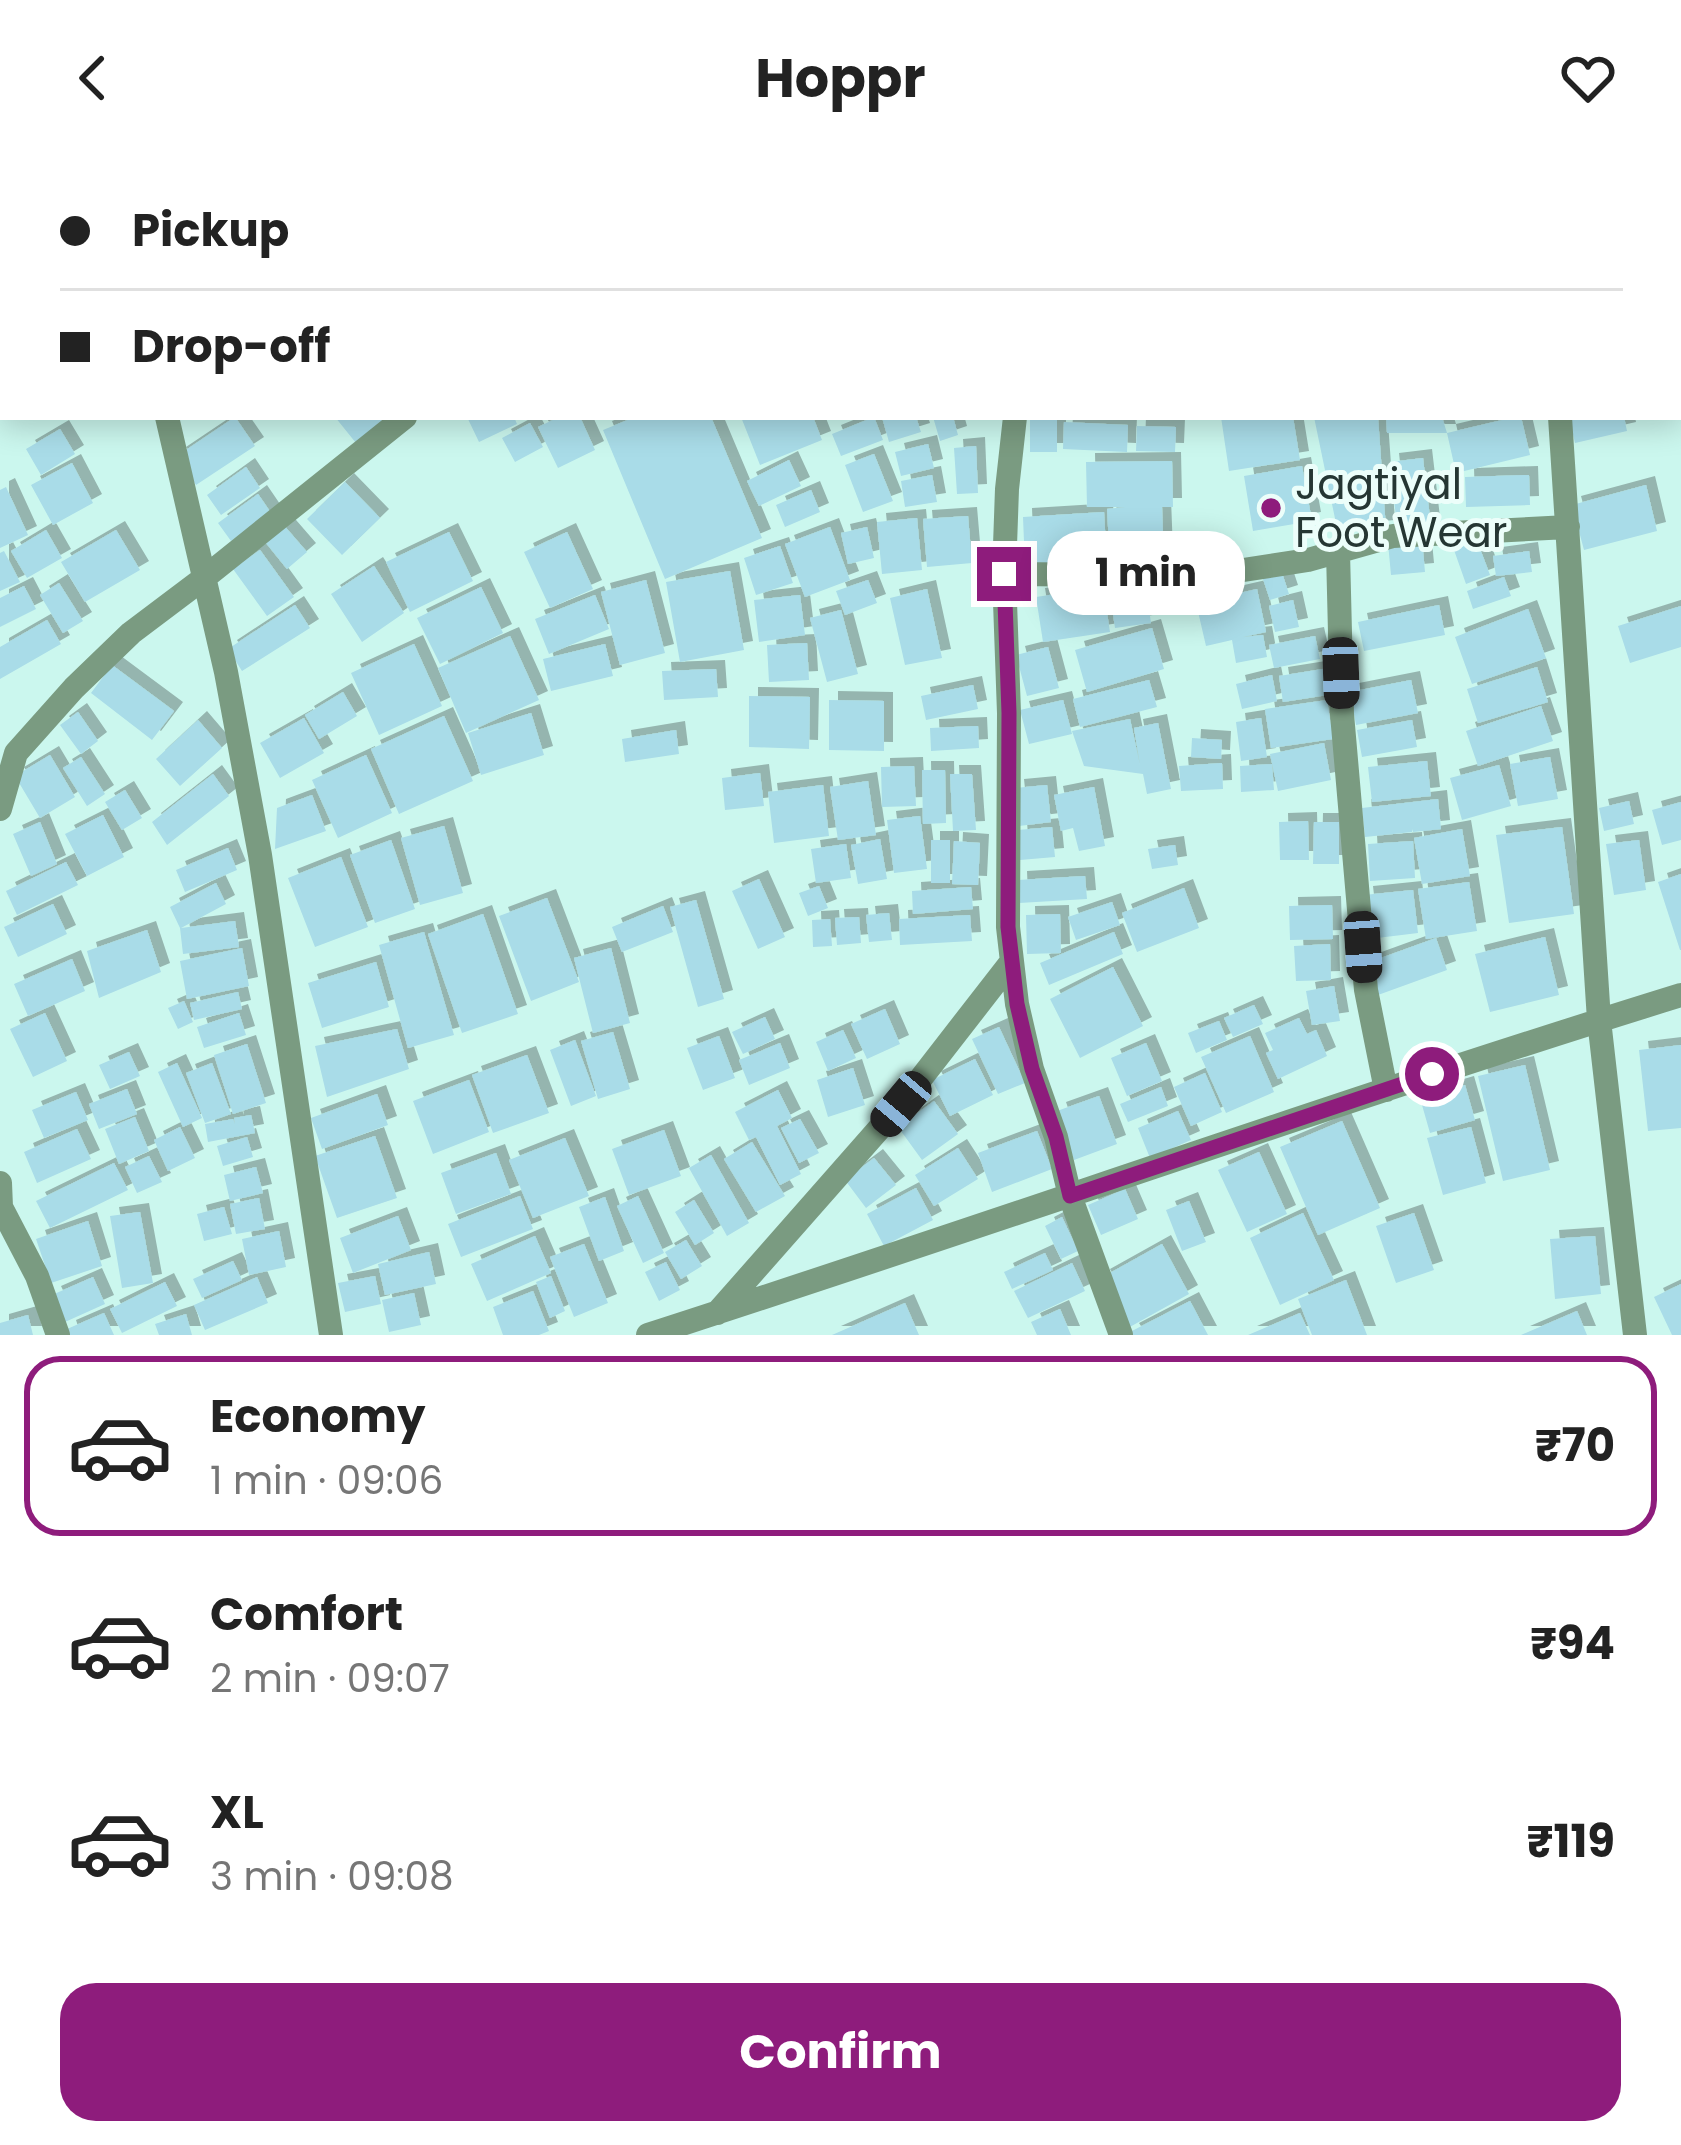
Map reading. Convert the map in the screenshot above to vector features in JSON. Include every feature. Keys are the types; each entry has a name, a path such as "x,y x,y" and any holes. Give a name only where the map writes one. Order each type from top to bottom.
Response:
{"street":[{"path":"168,420 226,672 260,855 332,1335"},
{"path":"0,809 16,753 74,688 131,633 400,420"},
{"path":"1015,420 1004,574 1008,927 1017,1004 1032,1069 1070,1196 1121,1335"},
{"path":"1560,420 1599,1020 1635,1335"},
{"path":"1004,574 1204,576 1308,560 1394,536 1568,527"},
{"path":"1338,552 1342,714 1366,990 1386,1090"},
{"path":"0,731 16,753"},
{"path":"717,1313 901,1104 1012,961"},
{"path":"648,1335 1681,995"},
{"path":"0,1183 1,1209 37,1276 58,1335"}],"building":[{"path":"231,420 237,420 255,446 196,485 177,456"},
{"path":"337,420 381,420 383,422 356,443"},
{"path":"468,420 515,420 517,424 479,442"},
{"path":"553,420 581,420 595,450 558,468 538,427"},
{"path":"628,420 712,420 762,538 665,579 603,430"},
{"path":"742,420 814,420 822,440 760,465"},
{"path":"875,420 883,440 841,456 832,434"},
{"path":"883,420 917,420 921,432 889,442"},
{"path":"934,420 954,420 958,435 940,441"},
{"path":"1030,420 1057,420 1057,452 1030,452"},
{"path":"1221,420 1293,420 1300,460 1229,471"},
{"path":"1315,420 1378,420 1386,529 1338,533"},
{"path":"1386,420 1443,420 1447,433 1387,433"},
{"path":"1522,420 1530,455 1456,473 1447,433"},
{"path":"1570,420 1625,420 1627,431 1575,443"},
{"path":"1064,422 1128,425 1127,452 1063,449"},
{"path":"530,423 543,447 515,462 502,438"},
{"path":"1137,426 1176,427 1175,452 1136,451"},
{"path":"60,429 75,454 41,475 26,449"},
{"path":"928,444 934,468 901,476 895,452"},
{"path":"976,446 978,493 957,494 954,448"},
{"path":"874,454 893,501 863,512 845,465"},
{"path":"1423,458 1431,526 1397,527 1390,462"},
{"path":"789,460 801,486 759,506 747,481"},
{"path":"1172,461 1173,507 1162,507 1164,561 1110,563 1107,509 1125,507 1087,507 1086,462"},
{"path":"72,463 93,503 53,525 31,485"},
{"path":"1302,466 1312,521 1253,531 1244,476"},
{"path":"246,467 260,488 221,515 207,495"},
{"path":"932,475 937,502 905,507 901,481"},
{"path":"1529,475 1530,505 1466,507 1465,477"},
{"path":"345,482 380,518 342,555 307,519"},
{"path":"1646,485 1657,531 1584,550 1572,505"},
{"path":"6,487 28,535 0,548 0,490"},
{"path":"811,490 820,512 785,527 776,505"},
{"path":"258,494 271,513 231,541 218,523"},
{"path":"1104,512 1107,563 1025,567 1023,517"},
{"path":"968,516 972,563 927,567 923,519"},
{"path":"917,518 922,570 882,574 877,522"},
{"path":"281,522 307,552 287,569 262,538"},
{"path":"830,527 850,580 805,597 785,544"},
{"path":"867,527 874,558 848,564 841,533"},
{"path":"46,530 62,558 27,578 11,551"},
{"path":"116,530 140,570 85,602 61,562"},
{"path":"449,532 473,581 410,612 386,562"},
{"path":"567,532 593,589 550,608 524,552"},
{"path":"1422,540 1425,572 1391,575 1388,543"},
{"path":"1477,541 1490,575 1466,584 1454,550"},
{"path":"780,546 793,583 756,595 744,558"},
{"path":"260,550 294,597 267,616 233,569"},
{"path":"4,551 20,582 0,591 0,553"},
{"path":"1529,551 1532,572 1496,576 1493,556"},
{"path":"374,566 404,613 362,642 331,594"},
{"path":"1281,570 1289,594 1270,600 1262,576"},
{"path":"730,571 744,650 680,662 666,582"},
{"path":"1504,577 1511,596 1473,609 1467,591"},
{"path":"646,580 665,653 620,665 601,592"},
{"path":"868,580 877,603 845,615 836,591"},
{"path":"1145,581 1151,623 1115,628 1109,586"},
{"path":"59,583 83,621 63,633 40,595"},
{"path":"24,586 36,609 0,627 0,598"},
{"path":"481,587 503,633 440,664 417,618"},
{"path":"1103,587 1110,632 1043,642 1036,597"},
{"path":"927,589 942,658 905,665 890,598"},
{"path":"1257,589 1266,632 1243,637 1263,635 1267,657 1236,663 1232,640 1206,646 1196,603"},
{"path":"595,595 609,629 549,654 535,619"},
{"path":"800,595 805,635 759,642 754,600"},
{"path":"1293,600 1299,627 1275,632 1269,606"},
{"path":"295,605 310,628 242,671 228,649"},
{"path":"1439,605 1445,635 1364,651 1358,622"},
{"path":"1681,606 1681,647 1630,663 1618,626"},
{"path":"1528,609 1546,658 1472,684 1455,637"},
{"path":"841,610 858,674 827,682 810,618"},
{"path":"47,620 61,644 0,679 0,647"},
{"path":"1152,628 1164,669 1087,692 1075,650"},
{"path":"510,636 539,700 466,733 438,668"},
{"path":"1315,636 1320,659 1274,668 1269,645"},
{"path":"807,643 809,680 769,682 767,645"},
{"path":"414,644 442,706 379,735 351,673"},
{"path":"605,644 613,676 551,691 543,659"},
{"path":"1048,647 1059,688 1027,696 1016,655"},
{"path":"112,665 174,711 152,740 91,693"},
{"path":"1537,667 1548,702 1478,723 1467,689"},
{"path":"1329,668 1334,694 1283,702 1279,676"},
{"path":"716,669 718,697 664,700 662,671"},
{"path":"1272,675 1277,701 1242,709 1236,684"},
{"path":"1149,680 1157,707 1080,727 1073,699"},
{"path":"1411,680 1418,713 1356,725 1350,692"},
{"path":"973,685 978,709 926,720 921,696"},
{"path":"343,692 357,716 319,739 305,715"},
{"path":"749,696 810,697 809,749 749,747"},
{"path":"829,700 884,701 884,751 829,750"},
{"path":"1063,700 1072,734 1029,744 1020,710"},
{"path":"1327,700 1333,739 1271,748 1265,709"},
{"path":"1541,706 1553,741 1478,766 1466,731"},
{"path":"78,712 98,741 81,754 60,725"},
{"path":"531,713 544,755 481,775 468,733"},
{"path":"444,716 473,781 399,814 371,749"},
{"path":"304,718 324,753 280,778 260,743"},
{"path":"1261,718 1267,757 1241,761 1236,722"},
{"path":"1130,719 1140,765 1134,728 1158,723 1171,789 1147,794 1143,774 1084,766 1072,731"},
{"path":"198,720 222,748 180,786 156,759"},
{"path":"1412,720 1417,747 1362,757 1357,730"},
{"path":"978,726 979,748 931,751 930,728"},
{"path":"676,730 679,754 625,762 622,739"},
{"path":"1192,738 1222,740 1221,759 1191,757"},
{"path":"1324,743 1331,780 1278,791 1270,754"},
{"path":"50,755 75,797 40,818 15,776"},
{"path":"366,755 392,813 338,838 312,780"},
{"path":"81,757 105,794 87,806 63,768"},
{"path":"1550,757 1558,799 1518,806 1510,764"},
{"path":"1427,761 1431,796 1372,802 1368,767"},
{"path":"1222,763 1223,789 1181,791 1179,766"},
{"path":"1272,764 1274,790 1241,792 1240,766"},
{"path":"1499,765 1511,806 1462,820 1450,778"},
{"path":"914,766 916,806 882,807 881,767"},
{"path":"922,770 945,770 946,823 923,824"},
{"path":"760,773 764,806 725,810 722,778"},
{"path":"213,774 229,796 167,845 152,822"},
{"path":"950,774 972,774 976,830 953,831"},
{"path":"868,781 876,835 838,840 830,787"},
{"path":"823,785 829,836 774,843 768,792"},
{"path":"1047,785 1051,822 1019,826 1015,788"},
{"path":"1094,787 1105,846 1079,851 1073,828 1061,831 1054,795"},
{"path":"125,790 142,818 122,830 105,802"},
{"path":"312,795 326,831 275,849 277,808"},
{"path":"1438,799 1441,829 1365,837 1362,808"},
{"path":"1629,801 1634,824 1604,831 1599,808"},
{"path":"1681,802 1681,840 1662,845 1652,810"},
{"path":"103,815 124,857 87,876 65,834"},
{"path":"920,816 927,869 894,873 887,820"},
{"path":"1308,821 1309,860 1280,860 1279,822"},
{"path":"40,822 57,864 31,876 13,834"},
{"path":"1314,822 1339,822 1339,864 1313,864"},
{"path":"444,826 463,893 420,905 401,838"},
{"path":"1052,827 1055,857 1020,860 1018,830"},
{"path":"1562,827 1574,914 1509,923 1496,835"},
{"path":"1462,829 1470,876 1422,884 1414,838"},
{"path":"880,839 887,879 858,884 851,845"},
{"path":"391,840 415,909 375,923 350,855"},
{"path":"931,840 950,840 950,883 931,883"},
{"path":"1639,840 1646,890 1614,895 1606,844"},
{"path":"954,841 980,843 978,885 952,884"},
{"path":"1413,841 1415,878 1370,881 1368,844"},
{"path":"846,844 851,878 816,883 811,849"},
{"path":"1175,845 1178,865 1152,869 1148,849"},
{"path":"228,848 237,870 185,892 176,870"},
{"path":"341,857 368,927 315,947 288,878"},
{"path":"66,862 78,885 17,915 6,891"},
{"path":"1681,874 1681,950 1680,950 1658,882"},
{"path":"1085,876 1087,899 1019,903 1018,880"},
{"path":"759,879 785,937 758,949 732,891"},
{"path":"1469,882 1477,931 1426,939 1418,889"},
{"path":"216,883 226,904 181,928 235,921 239,947 183,954 180,928 170,907"},
{"path":"819,886 828,908 808,916 799,893"},
{"path":"971,887 973,909 913,914 912,891"},
{"path":"1184,888 1199,928 1137,952 1122,913"},
{"path":"1413,890 1418,933 1369,939 1364,895"},
{"path":"547,898 579,982 531,1001 499,916"},
{"path":"696,900 724,999 698,1007 670,907"},
{"path":"1112,902 1120,925 1076,940 1068,917"},
{"path":"53,904 67,934 18,957 4,927"},
{"path":"1332,905 1333,939 1290,940 1289,906"},
{"path":"663,906 673,932 622,952 612,927"},
{"path":"889,913 892,940 869,942 866,915"},
{"path":"483,914 518,1014 462,1033 428,934"},
{"path":"1060,914 1061,953 1027,954 1026,915"},
{"path":"970,915 972,941 900,945 899,919"},
{"path":"859,917 861,943 837,945 835,918"},
{"path":"830,919 832,946 813,947 812,920"},
{"path":"147,930 161,972 99,998 87,951"},
{"path":"424,932 454,1035 408,1048 379,945"},
{"path":"1114,932 1123,954 1049,985 1040,963"},
{"path":"1545,937 1559,995 1490,1012 1475,954"},
{"path":"1436,938 1447,970 1378,995 1367,963"},
{"path":"1330,944 1331,980 1296,981 1294,946"},
{"path":"242,948 249,986 187,999 180,961"},
{"path":"611,948 630,1023 593,1033 574,958"},
{"path":"72,959 85,991 28,1016 14,984"},
{"path":"376,962 389,1007 322,1028 308,983"},
{"path":"1113,967 1143,1026 1080,1058 1050,999"},
{"path":"1334,986 1340,1021 1312,1025 1306,991"},
{"path":"238,992 242,1009 194,1020 190,1003"},
{"path":"184,1001 193,1022 178,1029 168,1008"},
{"path":"1254,1005 1263,1024 1233,1037 1224,1018"},
{"path":"885,1009 900,1044 867,1059 851,1024"},
{"path":"45,1013 67,1061 33,1077 10,1029"},
{"path":"239,1013 246,1035 204,1048 197,1027"},
{"path":"765,1017 775,1039 743,1054 732,1032"},
{"path":"1299,1018 1307,1034 1316,1030 1327,1056 1278,1079 1266,1053 1273,1050 1265,1033"},
{"path":"1219,1021 1227,1040 1196,1053 1188,1033"},
{"path":"999,1027 1025,1083 998,1094 972,1039"},
{"path":"397,1029 409,1069 327,1097 315,1046"},
{"path":"843,1030 856,1058 828,1071 816,1042"},
{"path":"613,1032 630,1089 598,1099 581,1041"},
{"path":"719,1036 735,1078 703,1090 687,1048"},
{"path":"1250,1036 1274,1092 1226,1113 1201,1057"},
{"path":"575,1040 596,1096 571,1106 550,1050"},
{"path":"780,1043 790,1068 749,1085 739,1060"},
{"path":"1146,1043 1162,1081 1127,1096 1111,1058"},
{"path":"247,1044 266,1103 233,1114 214,1055"},
{"path":"1681,1045 1681,1128 1648,1131 1639,1050"},
{"path":"129,1052 140,1076 110,1089 99,1065"},
{"path":"527,1055 549,1113 493,1133 472,1075"},
{"path":"975,1059 993,1095 950,1116 932,1080"},
{"path":"177,1063 202,1118 183,1127 158,1072"},
{"path":"212,1063 231,1114 205,1123 186,1073"},
{"path":"1525,1065 1550,1170 1503,1181 1478,1076"},
{"path":"853,1068 865,1105 828,1117 817,1080"},
{"path":"1205,1073 1222,1112 1191,1126 1174,1087"},
{"path":"469,1080 489,1132 433,1154 413,1101"},
{"path":"1465,1085 1475,1120 1430,1133 1420,1098"},
{"path":"1161,1087 1168,1106 1128,1122 1120,1104"},
{"path":"127,1089 137,1114 99,1129 89,1104"},
{"path":"778,1090 792,1118 777,1126 801,1174 780,1185 756,1137 749,1140 735,1112"},
{"path":"76,1092 88,1120 44,1138 32,1110"},
{"path":"377,1094 388,1125 322,1149 311,1118"},
{"path":"1099,1096 1117,1144 1074,1160 1057,1111"},
{"path":"934,1101 958,1134 922,1160 898,1127"},
{"path":"1178,1111 1191,1140 1150,1158 1138,1128"},
{"path":"251,1115 255,1133 208,1142 205,1124 233,1119 235,1124 234,1118"},
{"path":"135,1117 149,1151 119,1164 105,1129"},
{"path":"800,1119 819,1153 799,1163 781,1128"},
{"path":"1342,1121 1380,1208 1318,1235 1280,1147"},
{"path":"180,1127 195,1158 168,1171 154,1140"},
{"path":"1471,1127 1486,1183 1443,1195 1427,1138"},
{"path":"77,1129 91,1159 37,1183 24,1152"},
{"path":"664,1130 681,1176 629,1195 612,1149"},
{"path":"1037,1131 1052,1169 992,1192 978,1153"},
{"path":"375,1136 397,1198 337,1218 315,1156"},
{"path":"247,1137 253,1157 223,1166 217,1146"},
{"path":"565,1138 589,1196 533,1218 509,1160"},
{"path":"752,1142 785,1196 756,1212 724,1159"},
{"path":"958,1148 978,1179 934,1206 915,1175"},
{"path":"1259,1152 1287,1214 1247,1232 1218,1170"},
{"path":"496,1153 511,1194 456,1214 441,1173"},
{"path":"711,1155 749,1223 727,1236 689,1168"},
{"path":"149,1156 162,1182 137,1193 125,1167"},
{"path":"874,1158 896,1185 866,1208 845,1180"},
{"path":"114,1163 128,1190 50,1228 36,1201"},
{"path":"256,1167 263,1193 230,1201 224,1175"},
{"path":"916,1188 933,1220 884,1246 867,1214"},
{"path":"1125,1189 1138,1219 1101,1235 1088,1205"},
{"path":"520,1196 533,1229 461,1257 448,1224"},
{"path":"638,1196 664,1253 643,1263 617,1206"},
{"path":"605,1197 624,1251 599,1261 579,1207"},
{"path":"259,1198 265,1229 236,1234 230,1204"},
{"path":"694,1200 714,1233 695,1245 675,1212"},
{"path":"1189,1201 1206,1242 1182,1251 1166,1210"},
{"path":"224,1207 232,1234 204,1241 197,1214"},
{"path":"140,1212 153,1283 122,1288 110,1216"},
{"path":"1303,1213 1334,1280 1280,1305 1250,1238"},
{"path":"1414,1213 1434,1270 1396,1283 1376,1226"},
{"path":"398,1216 411,1250 353,1273 340,1238"},
{"path":"1062,1217 1078,1251 1061,1259 1045,1226"},
{"path":"88,1221 102,1266 51,1283 36,1239"},
{"path":"279,1231 286,1267 249,1275 242,1239"},
{"path":"535,1236 551,1273 487,1301 471,1264"},
{"path":"1595,1236 1601,1294 1555,1299 1550,1239"},
{"path":"686,1240 702,1266 681,1279 665,1252"},
{"path":"584,1244 608,1303 574,1317 550,1257"},
{"path":"1162,1244 1189,1294 1128,1328 1101,1278"},
{"path":"429,1252 436,1284 385,1295 378,1264"},
{"path":"1045,1253 1053,1270 1012,1289 1004,1272"},
{"path":"233,1261 242,1280 202,1298 193,1279"},
{"path":"666,1262 680,1290 659,1301 645,1272"},
{"path":"1072,1263 1085,1291 1028,1318 1014,1291"},
{"path":"375,1276 381,1304 345,1312 338,1283"},
{"path":"551,1276 565,1311 550,1318 536,1282"},
{"path":"93,1277 105,1304 65,1322 52,1295"},
{"path":"257,1277 268,1303 205,1330 194,1305"},
{"path":"1346,1280 1367,1335 1312,1335 1298,1299"},
{"path":"165,1282 177,1306 122,1333 110,1309"},
{"path":"1681,1284 1681,1335 1672,1335 1654,1297"},
{"path":"533,1291 549,1331 503,1335 493,1307"},
{"path":"414,1293 421,1325 389,1332 382,1300"},
{"path":"1190,1301 1208,1335 1130,1332"},
{"path":"905,1303 919,1335 832,1335"},
{"path":"1060,1309 1071,1335 1037,1335 1031,1322"},
{"path":"1577,1311 1587,1335 1521,1335"},
{"path":"104,1313 114,1335 69,1335 67,1329"},
{"path":"1300,1313 1310,1335 1248,1335"},
{"path":"186,1314 192,1335 159,1335 155,1324"},
{"path":"28,1315 33,1335 0,1335 0,1323"}],"place":[{"name":"Jagtiyal Foot Wear","path":"1271,508"}],"route":[{"path":"1004,574 1008,927 1017,1004 1070,1196 1432,1074"}]}
